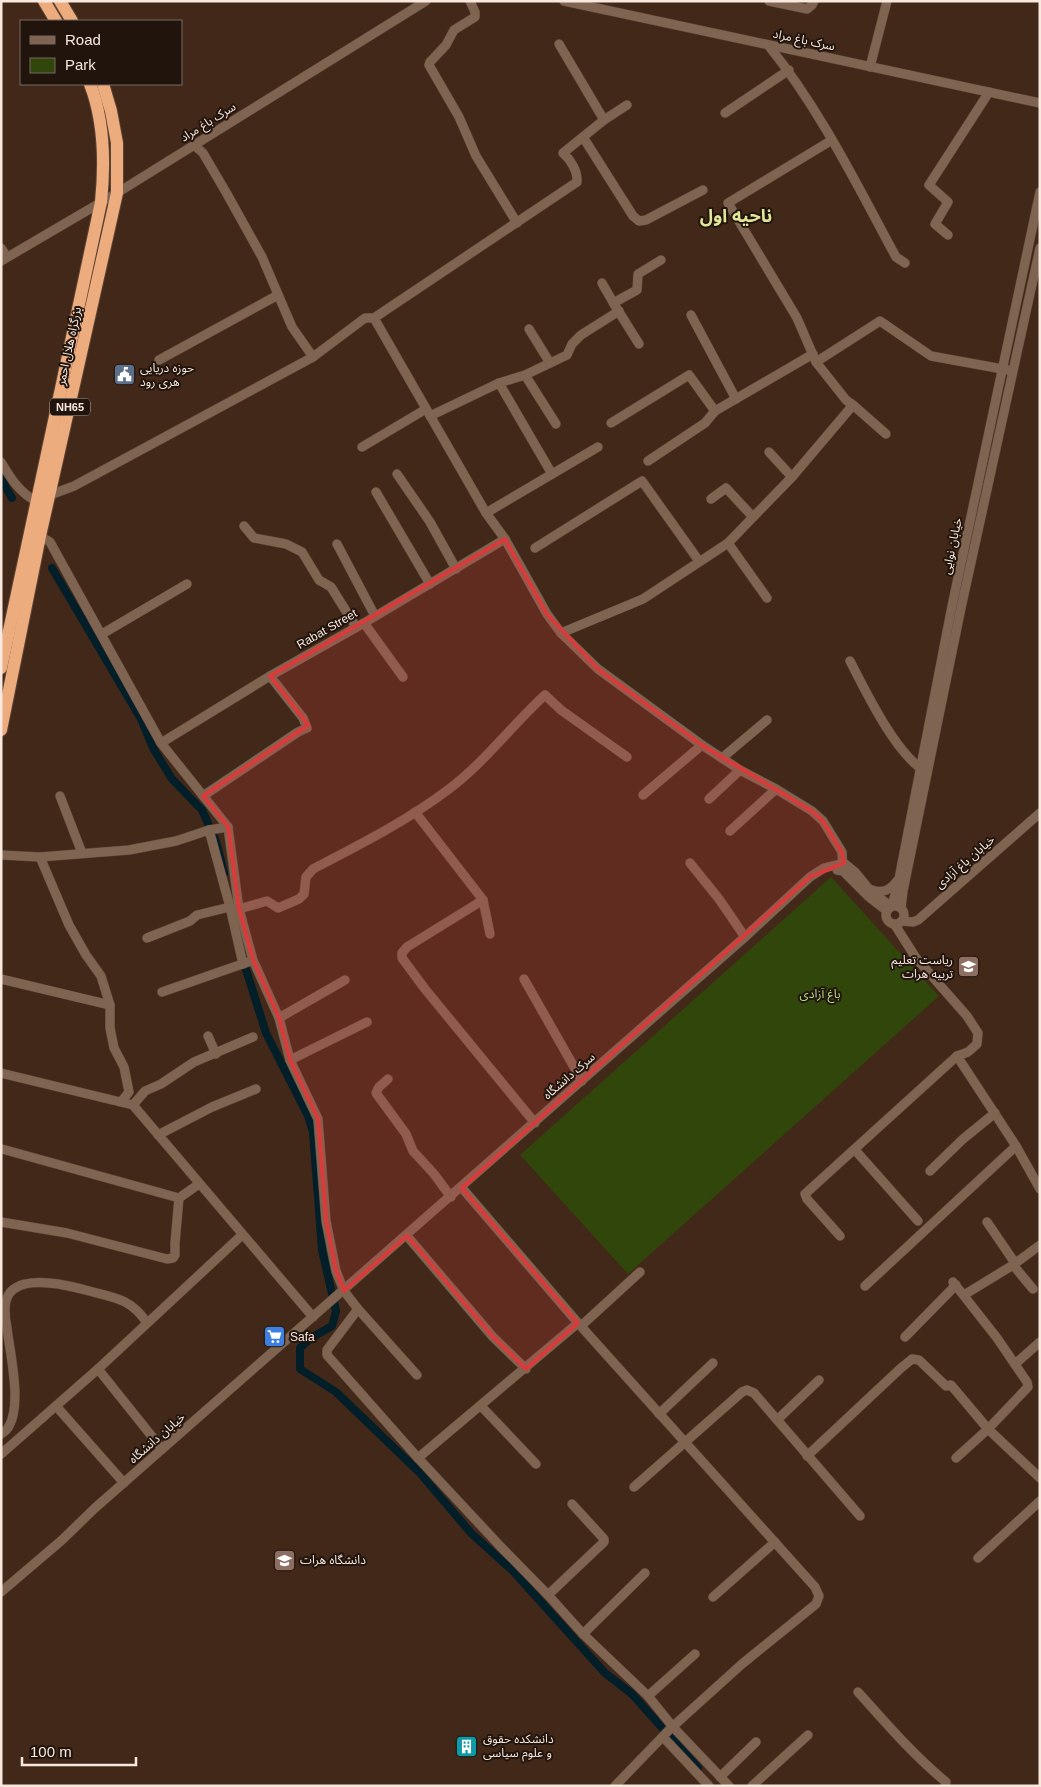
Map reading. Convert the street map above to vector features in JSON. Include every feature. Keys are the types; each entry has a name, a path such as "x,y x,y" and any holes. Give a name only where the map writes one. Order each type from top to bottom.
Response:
{"highway":[{"path":"52,3 56,20"},
{"path":"52,3 71,20"},
{"name":"بزرگراه هلال احمر","path":"1,668 101,202 104,178 99,113 90,85"},
{"name":"بزرگراه هلال احمر","path":"1,730 40,536 117,193 117,143 111,111 103,85"}],"street":[{"name":"سرک باغ مراد","path":"4,259 117,193 426,1"},
{"path":"470,1 475,17 454,30 446,45 429,65 459,117 476,156 517,223"},
{"name":"سرک باغ مراد","path":"564,1 584,3 768,45 1040,103"},
{"path":"769,1 807,9 814,1"},
{"path":"870,67 887,1"},
{"path":"559,44 604,120"},
{"path":"768,45 789,70 832,140 896,257 905,263"},
{"path":"725,114 789,70"},
{"path":"948,235 936,224 948,202 929,185 989,92"},
{"path":"50,495 74,486 313,357 364,318 374,318 517,223 577,182 578,176 569,158 563,153 566,148 627,105"},
{"path":"583,137 633,216 639,222 703,190"},
{"path":"832,140 728,203 797,318 814,358 846,400 886,434"},
{"path":"194,145 208,161 262,256 292,327 313,357"},
{"name":"خیابان نوایی","path":"889,909 899,879 952,606 1040,192"},
{"path":"1,248 4,259"},
{"name":"خیابان نوایی","path":"901,908 961,608 1014,370 1036,287 1040,248"},
{"path":"362,447 428,413 499,383 525,375 567,355 572,344 616,308 617,299 637,290 638,274 661,260"},
{"path":"602,283 639,344"},
{"path":"159,360 278,295"},
{"path":"691,315 736,399"},
{"path":"374,318 486,513 505,539 547,614 561,634 598,669 702,745 740,770 812,811 823,821 842,852 843,867 869,897 889,909"},
{"path":"648,461 705,423 715,411 880,321 931,356 1002,370 1014,370"},
{"path":"529,328 550,363"},
{"path":"525,375 556,424"},
{"path":"612,423 689,375 715,411"},
{"path":"499,383 552,474"},
{"path":"561,634 643,599 728,543 792,476 853,405"},
{"path":"486,513 598,447"},
{"path":"769,452 792,476"},
{"path":"1,462 14,485 26,496 37,502"},
{"path":"397,474 430,522 456,569"},
{"path":"535,548 642,482 700,561"},
{"path":"711,498 726,488 753,517"},
{"path":"376,492 430,584"},
{"path":"244,526 254,538 286,544 302,552 319,580 331,587 403,677"},
{"path":"40,536 50,542 161,743 228,827 240,909 253,960 279,1018 290,1060 318,1119 329,1238 341,1293 417,1374"},
{"name":"Rabat Street","path":"161,743 270,676 505,539"},
{"path":"728,543 767,598"},
{"path":"337,544 375,616"},
{"path":"102,634 187,584"},
{"path":"850,662 867,695 900,746 920,768"},
{"path":"202,796 298,732 307,728 303,718 270,676"},
{"path":"240,909 267,901 278,908 299,899 304,894 306,877 313,869 415,812 450,789 480,762 545,695 561,710 628,757"},
{"path":"722,758 767,720"},
{"path":"643,795 702,745"},
{"path":"709,799 740,770"},
{"path":"730,831 776,789"},
{"path":"60,796 82,853"},
{"path":"415,812 483,900 490,934"},
{"name":"خیابان باغ آزادی","path":"899,923 918,920 1040,813"},
{"path":"1,855 40,857 130,850 176,841 209,830 228,827"},
{"path":"209,830 230,907 242,964"},
{"path":"40,857 69,925 86,955 101,976 110,1005 110,1028 114,1048 124,1068 129,1092 121,1102"},
{"path":"690,862 719,899 745,937"},
{"path":"843,867 855,872 889,909"},
{"name":"سرک دانشگاه","path":"329,1303 462,1188 745,937 810,876 824,868 843,867"},
{"path":"869,889 876,892 884,892 891,889 899,879"},
{"path":"483,900 407,947 402,953 402,958 425,989 535,1123"},
{"path":"898,906 901,908 905,915 899,923 888,922 886,915 889,909 898,906"},
{"path":"147,938 190,921 197,915 230,907"},
{"path":"840,1236 806,1199 805,1194 957,1056 968,1052 977,1044 978,1033 967,1016 916,958 899,923"},
{"path":"162,992 253,960"},
{"path":"1,979 110,1005"},
{"path":"524,979 582,1081"},
{"path":"279,1018 344,980"},
{"path":"290,1060 367,1022"},
{"path":"208,1036 216,1054"},
{"path":"133,1105 145,1091 161,1084 194,1062 253,1037"},
{"path":"957,1056 1016,1146 1040,1188"},
{"path":"1,1073 133,1105 313,1317"},
{"path":"388,1079 379,1087 376,1093 406,1134 413,1151 434,1174 450,1197"},
{"path":"158,1135 212,1107 256,1089"},
{"path":"930,1171 963,1139 995,1113"},
{"path":"865,1286 1016,1146"},
{"path":"2,1150 179,1198"},
{"path":"854,1150 918,1220"},
{"path":"1,1222 67,1233 167,1259 173,1258 176,1255 174,1243 179,1198 199,1184"},
{"path":"462,1188 579,1325 815,1587 819,1596 816,1604 742,1664 672,1728 614,1786"},
{"path":"987,1222 1014,1264 1033,1289"},
{"path":"1,1454 98,1369 242,1235"},
{"path":"407,1236 493,1337 526,1368"},
{"path":"964,1295 1014,1264 1040,1244"},
{"path":"418,1458 640,1272"},
{"path":"1,1434 9,1428 13,1418 16,1393 5,1305 8,1295 14,1289 26,1284 57,1284 116,1297 128,1302 140,1312 147,1323"},
{"path":"905,1337 955,1284 997,1338 1027,1382 1028,1387 988,1429 956,1458"},
{"name":"خیابان دانشگاه","path":"1,1592 329,1303"},
{"path":"358,1309 327,1350 327,1355 418,1458 583,1634 648,1696 672,1728 729,1786"},
{"path":"1015,1364 1040,1342"},
{"path":"808,1456 912,1359 918,1360 946,1386 951,1385 988,1429 1040,1478"},
{"path":"659,1414 713,1363"},
{"path":"98,1369 162,1450"},
{"path":"777,1420 819,1380"},
{"path":"634,1487 742,1392 747,1390 754,1393 860,1516"},
{"path":"56,1406 124,1483"},
{"path":"481,1406 536,1464"},
{"path":"978,1558 1040,1501"},
{"path":"548,1595 604,1542 604,1539 572,1504"},
{"path":"713,1597 775,1542"},
{"path":"583,1634 645,1573"},
{"path":"648,1696 695,1654"},
{"path":"858,1692 896,1734 946,1782 945,1786"},
{"path":"752,1786 808,1735"},
{"path":"663,1737 709,1786"},
{"path":"720,1777 756,1742"}],"highlighted area":[{"path":"505,539 547,614 598,669 702,745 812,811 823,821 842,852 844,863 810,877 462,1188 578,1323 526,1369 493,1337 407,1236 344,1291 336,1271 326,1221 318,1119 290,1060 279,1018 253,960 239,909 228,827 203,796 308,725 270,676"}],"green space":[{"name":"باغ آزادی","path":"831,877 939,996 628,1274 520,1155"}],"waterway":[{"path":"1,479 12,498"},
{"path":"52,568 141,719 153,748 172,779 202,810 216,841 224,873"},
{"path":"243,960 266,1033 308,1116 313,1132 322,1250 336,1311 332,1326 311,1338 300,1348 300,1369 336,1392 419,1472 471,1533 513,1571 605,1673 632,1694 698,1768"}],"place":[{"name":"حوزه دریایی هری رود","path":"124,375"},
{"name":"ریاست تعلیم تربیه هرات","path":"969,967"},
{"name":"Safa","path":"274,1337"},
{"name":"دانشگاه هرات","path":"284,1560"},
{"name":"دانشکده حقوق و علوم سیاسی","path":"467,1746"}],"district":[{"name":"ناحیه اول","path":"736,216"}]}
